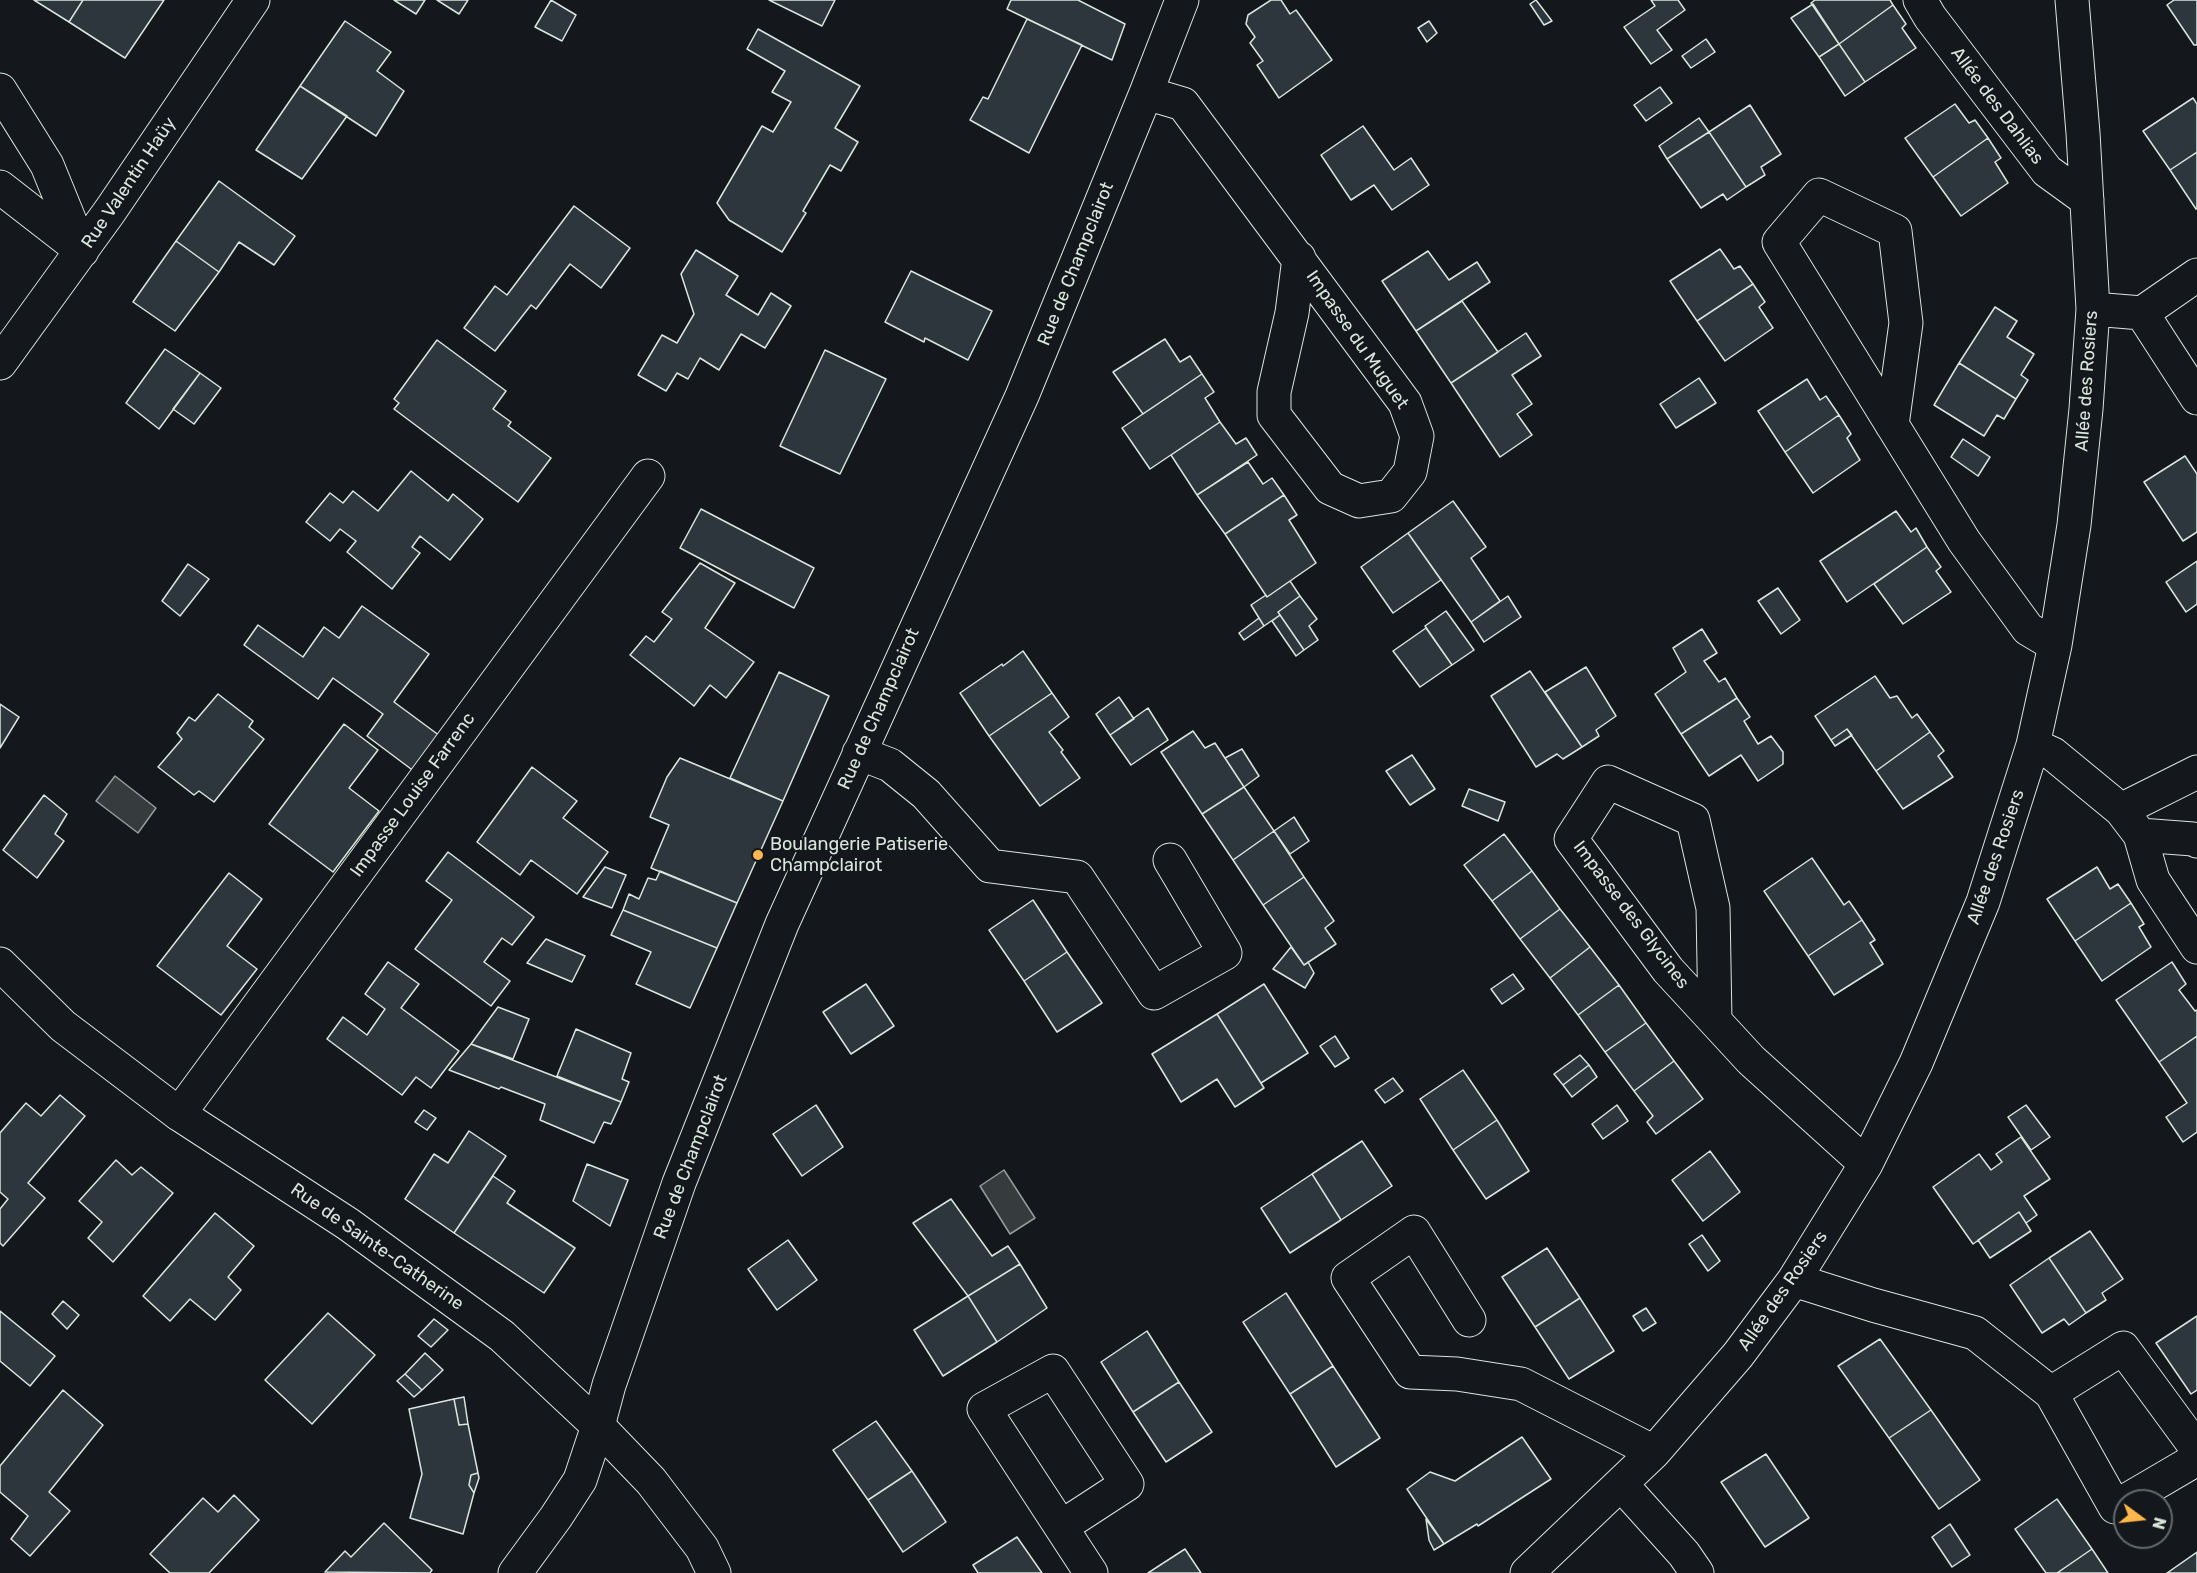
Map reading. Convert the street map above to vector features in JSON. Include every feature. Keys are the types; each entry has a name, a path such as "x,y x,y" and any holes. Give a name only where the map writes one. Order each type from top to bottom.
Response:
{"street":[{"name":"Rue Valentin Haüy","path":"0,363 82,251 253,0"},
{"name":"Rue de Champclairot","path":"515,1573 580,1480 614,1370 679,1183 782,924 1022,396 1182,0"},
{"name":"Allée des Dahlias","path":"1920,0 1930,17 2047,171 2087,200"},
{"name":"Allée des Rosiers","path":"1527,1573 1654,1452 1738,1355 1794,1280 1866,1164 1916,1063 1983,902 2033,745 2055,645 2074,525 2093,309 2072,0"},
{"path":"0,90 47,165 82,251"},
{"name":"Impasse du Muguet","path":"1146,93 1184,104 1299,258 1405,403 1417,436 1410,472 1391,496 1359,501 1330,488 1274,415 1274,392 1292,313 1299,258"},
{"path":"0,187 82,251"},
{"path":"1892,425 1906,323 1895,231 1818,195 1779,242 1964,542 2028,629 2055,645"},
{"path":"2093,309 2142,313 2197,275"},
{"path":"2142,313 2197,398"},
{"name":"Impasse Louise Farrenc","path":"179,1114 648,476"},
{"path":"2033,745 2054,754 2130,823 2153,880 2197,947"},
{"path":"859,753 890,765 926,795 990,866 1077,877 1154,993 1225,953 1170,860"},
{"path":"2130,823 2197,772"},
{"name":"Impasse des Glycines","path":"1715,1022 1713,908 1693,820 1608,782 1571,839 1668,970 1715,1022 1751,1060 1866,1164"},
{"path":"2130,823 2197,841"},
{"name":"Rue de Sainte-Catherine","path":"0,964 63,1026 179,1114 348,1224 502,1336 598,1425 651,1481 702,1548 714,1573"},
{"path":"1469,1320 1414,1232 1347,1278 1410,1372 1457,1374 1521,1384 1654,1452"},
{"path":"1794,1280 1975,1333 2051,1393 2115,1507 2197,1459"},
{"path":"2051,1393 2123,1348 2197,1449"},
{"path":"1061,1527 1127,1484 1053,1371 984,1409 1091,1573"},
{"path":"1621,1484 1684,1554 1697,1573"}],"shaded area":[{"path":"115,776 156,808 138,833 96,801"},
{"path":"1004,1170 1035,1218 1010,1234 980,1186"}],"building":[{"path":"34,0 83,0 69,22"},
{"path":"83,0 164,0 125,58 69,22"},
{"path":"394,0 425,0 416,14"},
{"path":"437,0 468,0 459,14"},
{"path":"551,0 576,15 562,41 535,27"},
{"path":"769,0 835,0 822,26"},
{"path":"1011,0 1078,0 1125,24 1112,60 1007,9"},
{"path":"1271,0 1281,0 1290,14 1296,10 1332,60 1279,98 1257,65 1263,61 1250,43 1255,37 1246,24 1248,15"},
{"path":"1536,0 1552,21 1544,25 1530,4"},
{"path":"1651,0 1678,0 1685,10 1657,30 1672,50 1651,64 1624,27 1655,6"},
{"path":"1815,0 1890,0 1893,5 1839,44 1811,3"},
{"path":"2174,0 2197,0 2197,45 2194,45 2167,5"},
{"path":"1813,4 1839,44 1819,57 1791,18"},
{"path":"1893,5 1906,24 1902,28 1916,48 1865,82 1839,44"},
{"path":"1027,19 1082,45 1029,153 970,120 983,97 988,99"},
{"path":"345,21 391,52 377,71 404,91 376,136 300,86"},
{"path":"1429,21 1437,33 1427,42 1418,28"},
{"path":"758,29 860,86 835,128 858,142 841,171 830,165 803,211 806,213 782,252 729,220 717,203 762,126 773,132 791,102 772,92 785,71 747,49"},
{"path":"1706,39 1715,52 1691,68 1682,56"},
{"path":"1839,44 1865,82 1845,96 1819,57"},
{"path":"300,86 347,116 302,179 256,150"},
{"path":"1660,87 1672,103 1646,121 1634,105"},
{"path":"2193,98 2197,104 2197,152 2170,170 2143,131"},
{"path":"1955,104 1969,123 1975,120 1988,138 1933,177 1905,138"},
{"path":"1750,105 1781,154 1761,167 1765,175 1746,187 1709,132"},
{"path":"1699,118 1709,132 1667,159 1659,146"},
{"path":"1363,126 1394,170 1411,158 1429,185 1392,210 1374,185 1351,200 1321,155"},
{"path":"1709,132 1746,187 1727,200 1723,194 1701,208 1667,159"},
{"path":"1988,138 2001,158 1995,162 2008,183 1961,216 1933,177"},
{"path":"2197,152 2197,209 2196,209 2170,170"},
{"path":"219,181 295,236 274,265 239,242 219,272 176,241"},
{"path":"574,206 630,248 601,288 570,264 536,309 531,305 495,351 464,328 495,286 507,295"},
{"path":"176,241 219,272 175,331 133,302"},
{"path":"1720,249 1734,269 1740,266 1753,284 1697,321 1670,281"},
{"path":"696,250 738,276 726,295 758,315 771,293 791,306 765,348 741,334 719,370 700,358 688,379 677,373 666,391 638,375 662,335 677,343 694,314 681,274"},
{"path":"1428,251 1449,280 1477,262 1490,282 1416,331 1382,281"},
{"path":"911,271 992,311 968,360 925,338 924,342 885,322"},
{"path":"1753,284 1765,302 1759,307 1773,328 1725,361 1697,321"},
{"path":"1462,301 1498,352 1451,383 1416,331"},
{"path":"1995,307 2017,321 2007,337 2034,354 2021,375 2028,380 2016,399 1959,363"},
{"path":"1526,333 1541,356 1512,375 1532,404 1517,414 1532,435 1500,457 1451,383"},
{"path":"1165,339 1180,362 1190,356 1202,374 1143,414 1113,372"},
{"path":"437,340 506,391 493,409 511,422 508,426 551,458 518,502 394,409 399,403 394,399"},
{"path":"165,349 200,373 159,429 126,403"},
{"path":"825,350 886,379 840,474 780,446"},
{"path":"1959,363 2016,399 2004,419 1997,415 1984,436 1934,405"},
{"path":"200,373 221,388 194,424 173,409"},
{"path":"1202,374 1214,392 1205,398 1220,422 1150,469 1122,428"},
{"path":"1699,378 1716,403 1676,428 1660,404"},
{"path":"1807,379 1820,400 1826,396 1839,415 1785,452 1758,411"},
{"path":"1839,415 1851,434 1847,438 1860,460 1813,493 1785,452"},
{"path":"1220,422 1236,444 1246,438 1257,455 1197,495 1171,455"},
{"path":"1963,439 1990,457 1978,476 1951,457"},
{"path":"2185,456 2197,474 2197,532 2183,541 2144,482"},
{"path":"1248,462 1263,484 1272,478 1284,495 1225,534 1197,495"},
{"path":"411,471 448,501 453,494 483,519 450,560 420,536 412,547 420,553 392,589 347,552 356,541 340,529 330,541 306,522 330,493 343,503 353,491 378,511"},
{"path":"1284,495 1297,515 1289,520 1316,563 1267,597 1225,534"},
{"path":"1453,501 1486,547 1471,558 1500,601 1471,622 1408,533"},
{"path":"701,509 814,568 794,608 680,548"},
{"path":"1896,511 1911,532 1916,528 1927,547 1847,602 1820,561"},
{"path":"1408,533 1441,580 1393,613 1361,567"},
{"path":"1927,547 1941,567 1936,571 1951,592 1903,624 1874,584"},
{"path":"2197,561 2197,604 2186,612 2166,582"},
{"path":"700,563 735,583 705,628 754,662 726,698 710,685 694,706 630,655 646,636 654,642 672,619 662,612"},
{"path":"188,564 209,579 180,616 162,601"},
{"path":"1290,581 1300,596 1264,626 1251,605"},
{"path":"1778,588 1800,620 1781,634 1758,601"},
{"path":"1300,596 1317,619 1309,626 1318,640 1304,650 1278,612"},
{"path":"1508,596 1521,617 1484,642 1471,622"},
{"path":"362,606 429,654 394,702 440,736 415,772 367,736 383,714 333,678 318,699 244,645 258,625 303,657 324,627 339,638"},
{"path":"1446,611 1474,650 1452,665 1425,626"},
{"path":"1280,615 1304,650 1296,656 1272,621"},
{"path":"1259,618 1264,626 1244,640 1239,633"},
{"path":"1426,628 1452,665 1420,687 1393,651"},
{"path":"1702,629 1717,653 1704,661 1719,682 1725,678 1737,698 1681,734 1655,694 1686,672 1673,648"},
{"path":"1023,651 1052,693 989,736 960,693"},
{"path":"1586,667 1616,716 1596,730 1599,736 1582,747 1545,692"},
{"path":"1530,671 1582,747 1563,759 1557,754 1536,767 1491,696"},
{"path":"779,672 829,696 783,801 730,778"},
{"path":"1875,676 1890,698 1897,696 1912,718 1917,714 1930,732 1876,771 1847,729 1831,740 1815,716"},
{"path":"1052,693 1069,717 1049,732 1080,778 1040,806 989,736"},
{"path":"218,694 253,721 249,727 264,739 214,802 199,791 194,795 158,767 182,739 177,733 189,717 195,721"},
{"path":"1119,697 1134,719 1110,735 1096,714"},
{"path":"1737,698 1750,717 1744,721 1758,744 1771,736 1783,752 1783,764 1758,781 1741,755 1709,776 1681,734"},
{"path":"0,704 19,717 0,748"},
{"path":"1148,708 1168,740 1131,765 1110,735"},
{"path":"344,724 378,750 349,788 379,811 333,872 269,824"},
{"path":"1847,729 1852,735 1835,746 1831,740"},
{"path":"1193,731 1205,748 1215,743 1244,787 1202,814 1161,752"},
{"path":"1930,732 1944,751 1938,756 1953,777 1903,809 1876,771"},
{"path":"1242,749 1259,776 1244,787 1225,758"},
{"path":"1412,755 1435,789 1410,805 1386,771"},
{"path":"680,758 783,801 737,903 651,868 669,825 650,817 667,777"},
{"path":"532,767 577,801 563,818 608,852 577,894 531,860 520,875 477,842"},
{"path":"1244,787 1274,831 1233,860 1202,814"},
{"path":"1469,789 1505,802 1498,821 1462,806"},
{"path":"44,795 67,814 55,834 64,841 37,878 3,850"},
{"path":"1294,817 1309,841 1290,854 1274,831"},
{"path":"1274,831 1304,877 1263,905 1233,860"},
{"path":"1504,834 1532,871 1492,901 1464,865"},
{"path":"448,852 534,917 512,945 502,938 484,962 510,981 491,1006 415,949 452,900 426,881"},
{"path":"1812,858 1844,905 1849,901 1862,920 1808,956 1764,891"},
{"path":"605,867 626,875 612,908 583,897"},
{"path":"2097,867 2110,889 2118,884 2131,903 2075,941 2047,899"},
{"path":"660,871 737,903 717,948 623,910 629,894 639,899 648,878 656,880"},
{"path":"1532,871 1560,909 1520,939 1492,901"},
{"path":"229,873 262,899 227,946 257,969 221,1015 157,966"},
{"path":"1304,877 1334,921 1325,928 1336,944 1304,965 1263,905"},
{"path":"1033,900 1067,952 1024,981 989,930"},
{"path":"2131,903 2144,924 2139,927 2151,947 2102,981 2075,941"},
{"path":"1560,909 1590,947 1550,978 1520,939"},
{"path":"623,910 717,948 690,1008 636,984 651,952 611,935"},
{"path":"1862,920 1875,940 1870,943 1883,964 1834,995 1808,956"},
{"path":"546,939 585,956 572,982 527,963"},
{"path":"1291,947 1304,965 1308,962 1314,973 1305,988 1273,969"},
{"path":"1590,947 1619,985 1578,1015 1550,978"},
{"path":"1067,952 1102,1003 1057,1032 1024,981"},
{"path":"388,962 419,984 401,1008 459,1051 431,1088 416,1077 402,1095 327,1039 343,1017 367,1035 385,1009 365,994"},
{"path":"2172,962 2186,984 2179,990 2195,1011 2197,1010 2197,1036 2159,1062 2116,1000"},
{"path":"1513,974 1524,989 1502,1004 1491,989"},
{"path":"866,984 894,1026 851,1054 823,1012"},
{"path":"1264,984 1308,1053 1261,1083 1217,1014"},
{"path":"1619,985 1646,1023 1605,1052 1578,1015"},
{"path":"498,1007 529,1019 513,1059 471,1044"},
{"path":"1217,1014 1264,1088 1235,1107 1217,1079 1181,1102 1152,1054"},
{"path":"1646,1023 1674,1061 1634,1091 1605,1052"},
{"path":"576,1029 631,1053 622,1079 629,1082 621,1102 557,1076"},
{"path":"1335,1036 1349,1058 1335,1067 1320,1046"},
{"path":"2197,1036 2197,1132 2183,1142 2166,1117 2187,1103 2159,1062"},
{"path":"471,1044 621,1102 611,1124 604,1122 594,1143 540,1120 545,1104 449,1070"},
{"path":"1580,1055 1589,1065 1563,1085 1554,1074"},
{"path":"1674,1061 1703,1099 1656,1134 1647,1122 1653,1116 1634,1091"},
{"path":"1589,1065 1597,1077 1572,1097 1563,1085"},
{"path":"1463,1070 1497,1120 1453,1150 1420,1099"},
{"path":"1393,1078 1403,1091 1385,1103 1375,1090"},
{"path":"60,1095 85,1116 28,1183 45,1198 3,1246 0,1243 0,1209 8,1199 0,1192 0,1133 26,1103 41,1116"},
{"path":"816,1105 843,1147 802,1176 773,1134"},
{"path":"1617,1105 1628,1121 1603,1139 1592,1124"},
{"path":"2026,1105 2050,1137 2031,1150 2008,1117"},
{"path":"424,1110 436,1118 427,1130 415,1122"},
{"path":"1497,1120 1529,1171 1486,1199 1453,1150"},
{"path":"469,1131 506,1156 454,1233 405,1199 434,1154 448,1163"},
{"path":"2021,1137 2050,1179 2024,1196 2037,1215 2026,1223 2019,1212 1973,1244 1933,1187 1979,1154 1991,1170 2002,1162 1996,1154"},
{"path":"1362,1141 1392,1186 1341,1220 1312,1174"},
{"path":"1710,1151 1740,1192 1703,1221 1672,1180"},
{"path":"116,1160 132,1175 141,1167 173,1193 113,1262 88,1238 102,1222 79,1201"},
{"path":"587,1164 628,1180 610,1226 573,1201"},
{"path":"1312,1174 1341,1220 1290,1253 1261,1208"},
{"path":"493,1176 515,1191 507,1203 575,1248 544,1293 454,1233"},
{"path":"951,1199 992,1256 1008,1246 1020,1264 968,1296 913,1223"},
{"path":"2019,1212 2031,1231 1990,1258 1978,1240"},
{"path":"215,1213 254,1246 228,1277 241,1290 215,1320 190,1299 170,1321 143,1296"},
{"path":"2090,1231 2123,1279 2102,1293 2106,1300 2086,1313 2049,1258"},
{"path":"1702,1235 1720,1261 1708,1271 1689,1244"},
{"path":"788,1240 817,1280 777,1310 748,1269"},
{"path":"1547,1248 1580,1298 1535,1327 1502,1277"},
{"path":"2049,1258 2086,1313 2069,1325 2064,1319 2042,1333 2010,1285"},
{"path":"1020,1264 1047,1308 997,1342 968,1296"},
{"path":"1286,1293 1333,1366 1290,1394 1243,1322"},
{"path":"968,1296 997,1342 943,1376 914,1330"},
{"path":"1580,1298 1614,1351 1569,1379 1535,1327"},
{"path":"63,1301 79,1315 67,1329 52,1314"},
{"path":"1646,1308 1656,1323 1643,1331 1633,1316"},
{"path":"0,1311 55,1356 30,1386 0,1361"},
{"path":"328,1313 375,1355 312,1424 265,1380"},
{"path":"2197,1316 2197,1390 2191,1394 2156,1343"},
{"path":"434,1319 448,1330 431,1347 418,1336"},
{"path":"1147,1331 1179,1382 1133,1412 1101,1362"},
{"path":"1880,1339 1931,1410 1889,1438 1838,1366"},
{"path":"425,1353 443,1370 422,1390 405,1374"},
{"path":"1333,1366 1380,1438 1336,1467 1290,1394"},
{"path":"405,1374 422,1390 414,1397 397,1381"},
{"path":"1179,1382 1212,1432 1166,1462 1133,1412"},
{"path":"63,1390 103,1425 49,1492 70,1511 30,1556 11,1539 28,1516 0,1492 0,1466"},
{"path":"464,1397 468,1424 459,1425 454,1399"},
{"path":"454,1399 459,1425 468,1424 478,1473 471,1475 469,1485 474,1493 463,1534 410,1518 422,1474 409,1409"},
{"path":"1931,1410 1980,1480 1939,1509 1889,1438"},
{"path":"876,1421 912,1471 868,1500 833,1450"},
{"path":"1522,1437 1551,1479 1478,1526 1477,1524 1444,1544 1407,1489 1430,1472 1455,1481"},
{"path":"1766,1454 1809,1518 1765,1547 1721,1482"},
{"path":"912,1471 946,1522 903,1552 868,1500"},
{"path":"478,1473 479,1478 474,1493 469,1485 471,1475"},
{"path":"234,1495 259,1520 209,1573 170,1573 150,1554 203,1498 218,1512"},
{"path":"2057,1499 2092,1549 2057,1573 2046,1573 2015,1529"},
{"path":"1426,1519 1444,1544 1434,1550 1429,1540"},
{"path":"384,1523 432,1570 430,1573 325,1572 345,1551 351,1557"},
{"path":"1950,1524 1970,1555 1952,1567 1932,1537"},
{"path":"1017,1537 1042,1573 978,1573 973,1565"},
{"path":"1185,1549 1201,1573 1148,1573"},
{"path":"2092,1549 2108,1573 2057,1573"},
{"path":"2197,1552 2197,1573 2167,1573"}],"place":[{"name":"Boulangerie Patiserie Champclairot","path":"758,855"}]}
